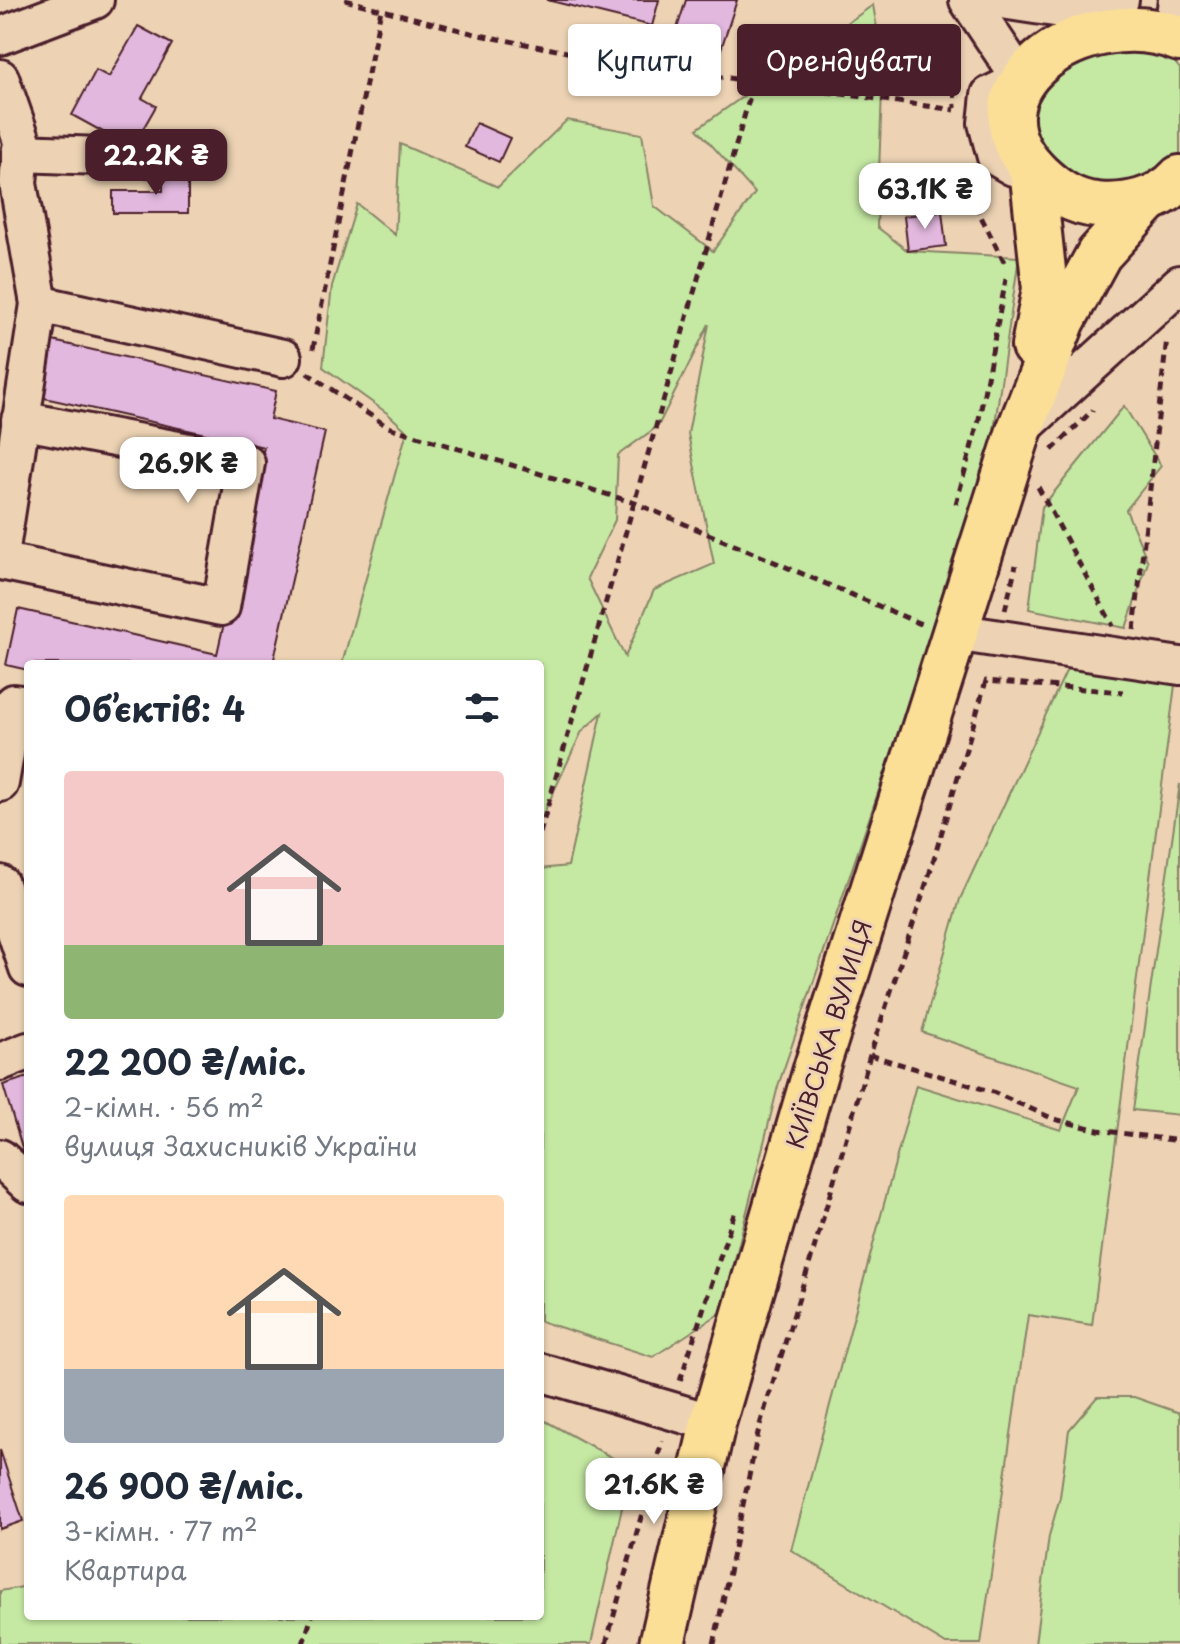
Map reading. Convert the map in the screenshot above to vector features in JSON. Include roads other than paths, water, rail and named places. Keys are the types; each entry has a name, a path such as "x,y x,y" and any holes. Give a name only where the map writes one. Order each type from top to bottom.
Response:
{"main road":[{"path":"1171,185 1117,207 1085,204 1055,190 1032,168 1019,145 1013,125 1012,104 1017,79 1034,47 1058,26 1105,8 1132,12 1178,29"},
{"name":"КИЇВСЬКА ВУЛИЦЯ","path":"1032,168 1045,289 1032,444"},
{"name":"КИЇВСЬКА ВУЛИЦЯ","path":"662,1644 713,1423 817,1066 940,621 1032,444 1063,320 1099,254 1171,185"}],"street":[{"path":"0,36 95,0"},
{"path":"1002,0 1105,8"},
{"path":"960,12 1017,79"},
{"path":"0,78 22,141 13,175 39,304 20,420 0,558 221,607 246,463 20,420"},
{"path":"13,175 180,159"},
{"path":"1032,444 1180,284"},
{"path":"39,304 296,366"},
{"path":"940,621 1133,676 1180,666"},
{"path":"0,783 14,703 24,704"},
{"path":"0,884 24,956"},
{"path":"0,1062 24,1053"},
{"path":"0,1158 24,1180"},
{"path":"544,1373 713,1423"}]}
